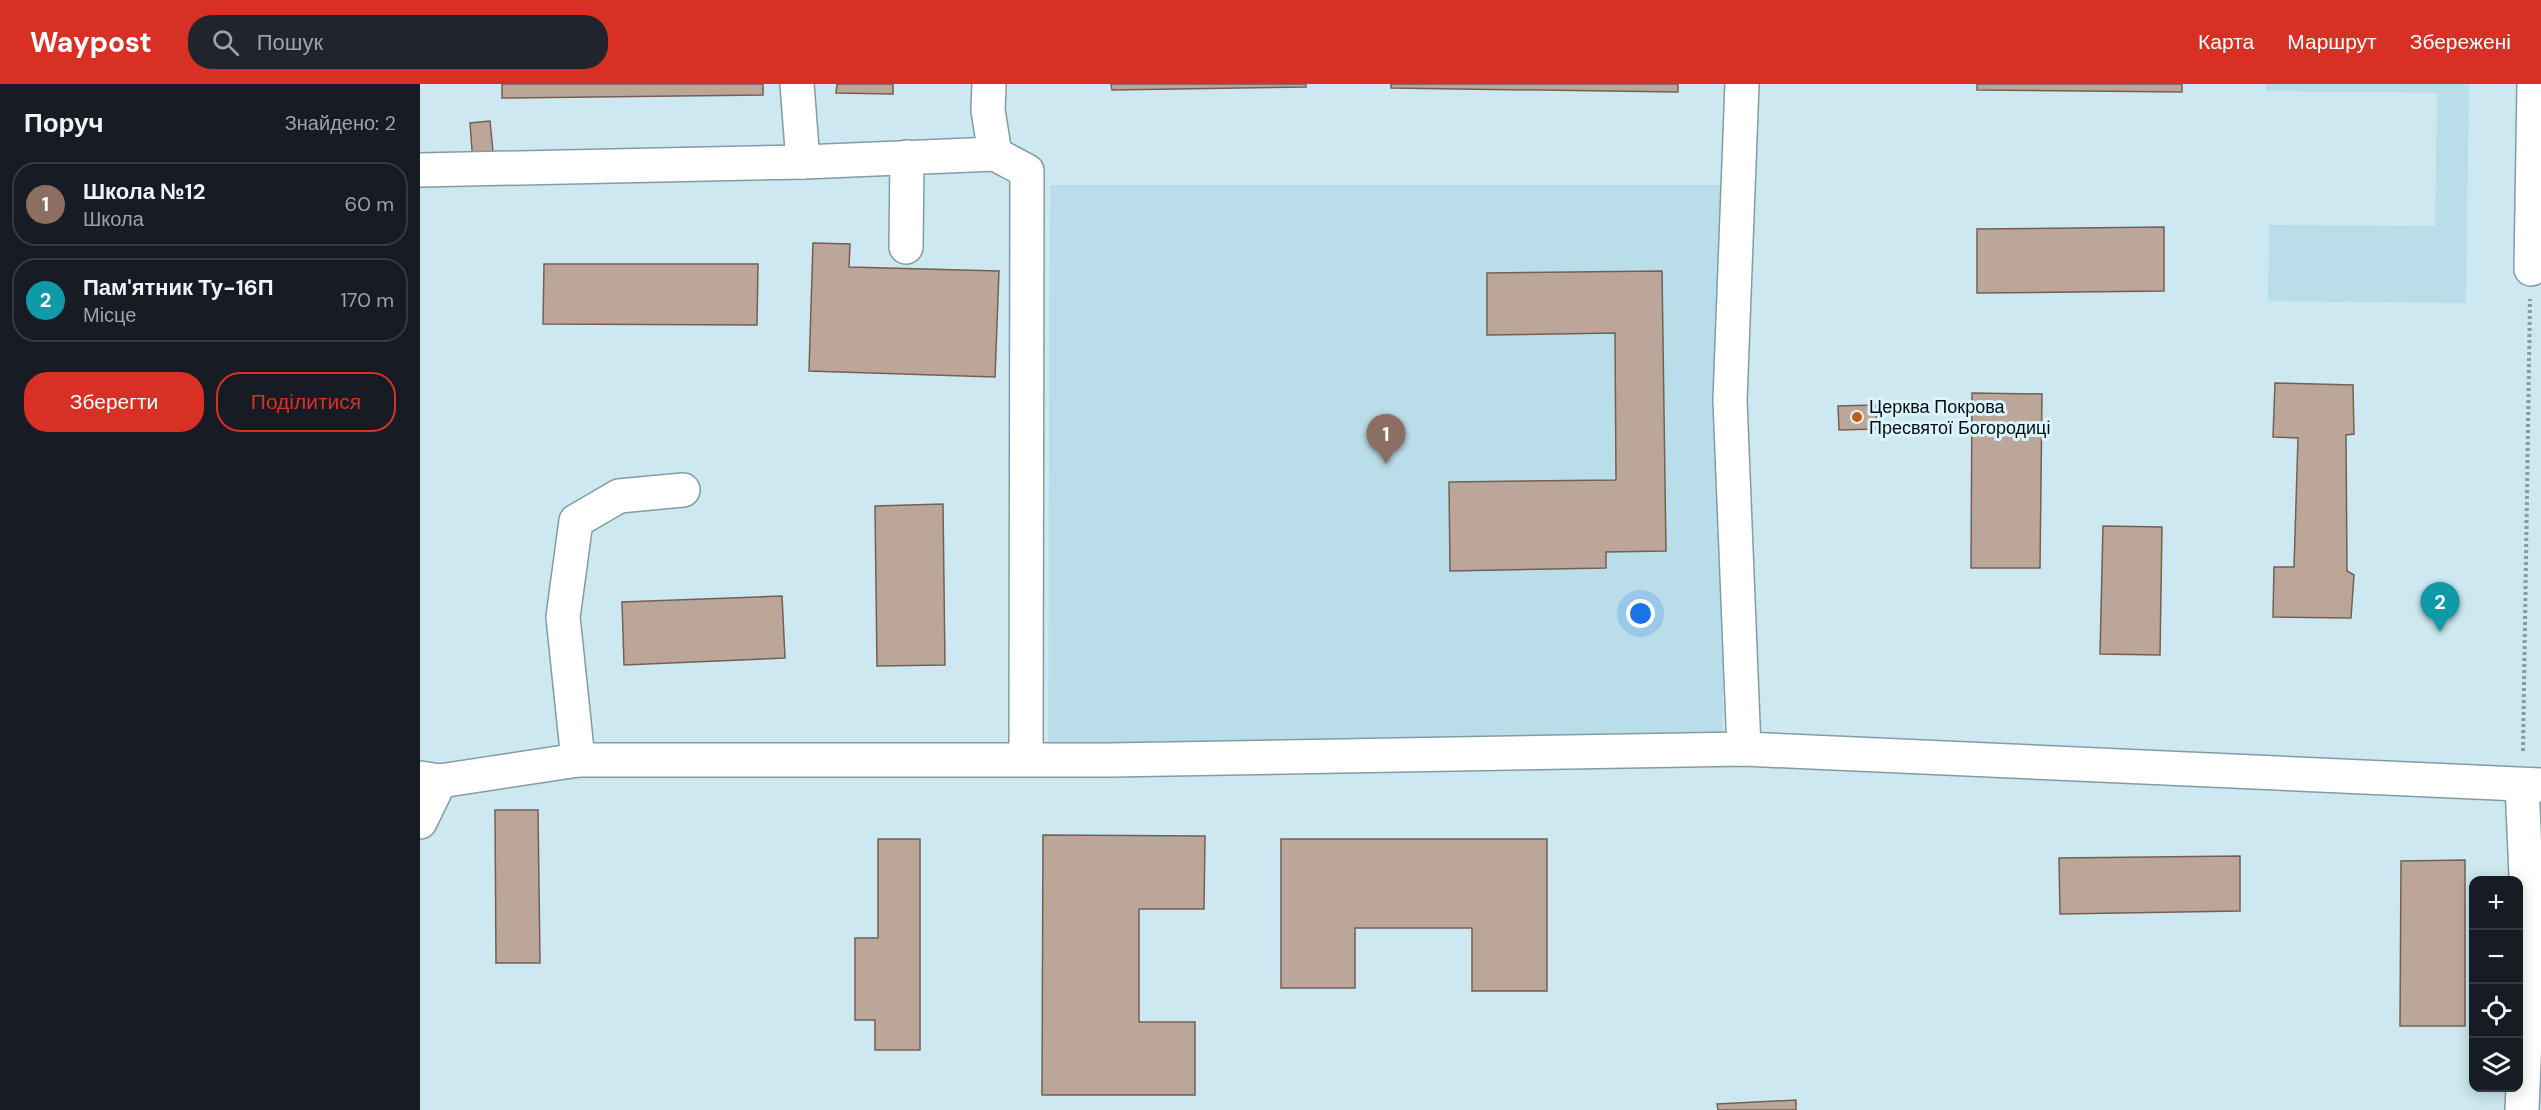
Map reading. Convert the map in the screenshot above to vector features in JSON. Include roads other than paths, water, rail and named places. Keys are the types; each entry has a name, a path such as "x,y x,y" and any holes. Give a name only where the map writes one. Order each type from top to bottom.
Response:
{"street":[{"path":"797,84 802,162"},
{"path":"989,84 988,110 995,154"},
{"path":"1742,84 1730,400 1744,749"},
{"path":"2531,269 2534,84"},
{"path":"420,170 802,162 995,154 1027,171 1026,759"},
{"path":"906,247 907,157"},
{"path":"578,760 563,617 576,521 619,496 683,490"},
{"path":"420,822 430,780 578,760 1026,759 1744,749 2532,785 2529,942 2522,1110"}],"place":[{"name":"Церква Покрова Пресвятої Богородиці","path":"1857,417"},
{"name":"Школа №12","path":"1386,464"},
{"name":"Пам'ятник Ту-16П","path":"2440,632"}]}
